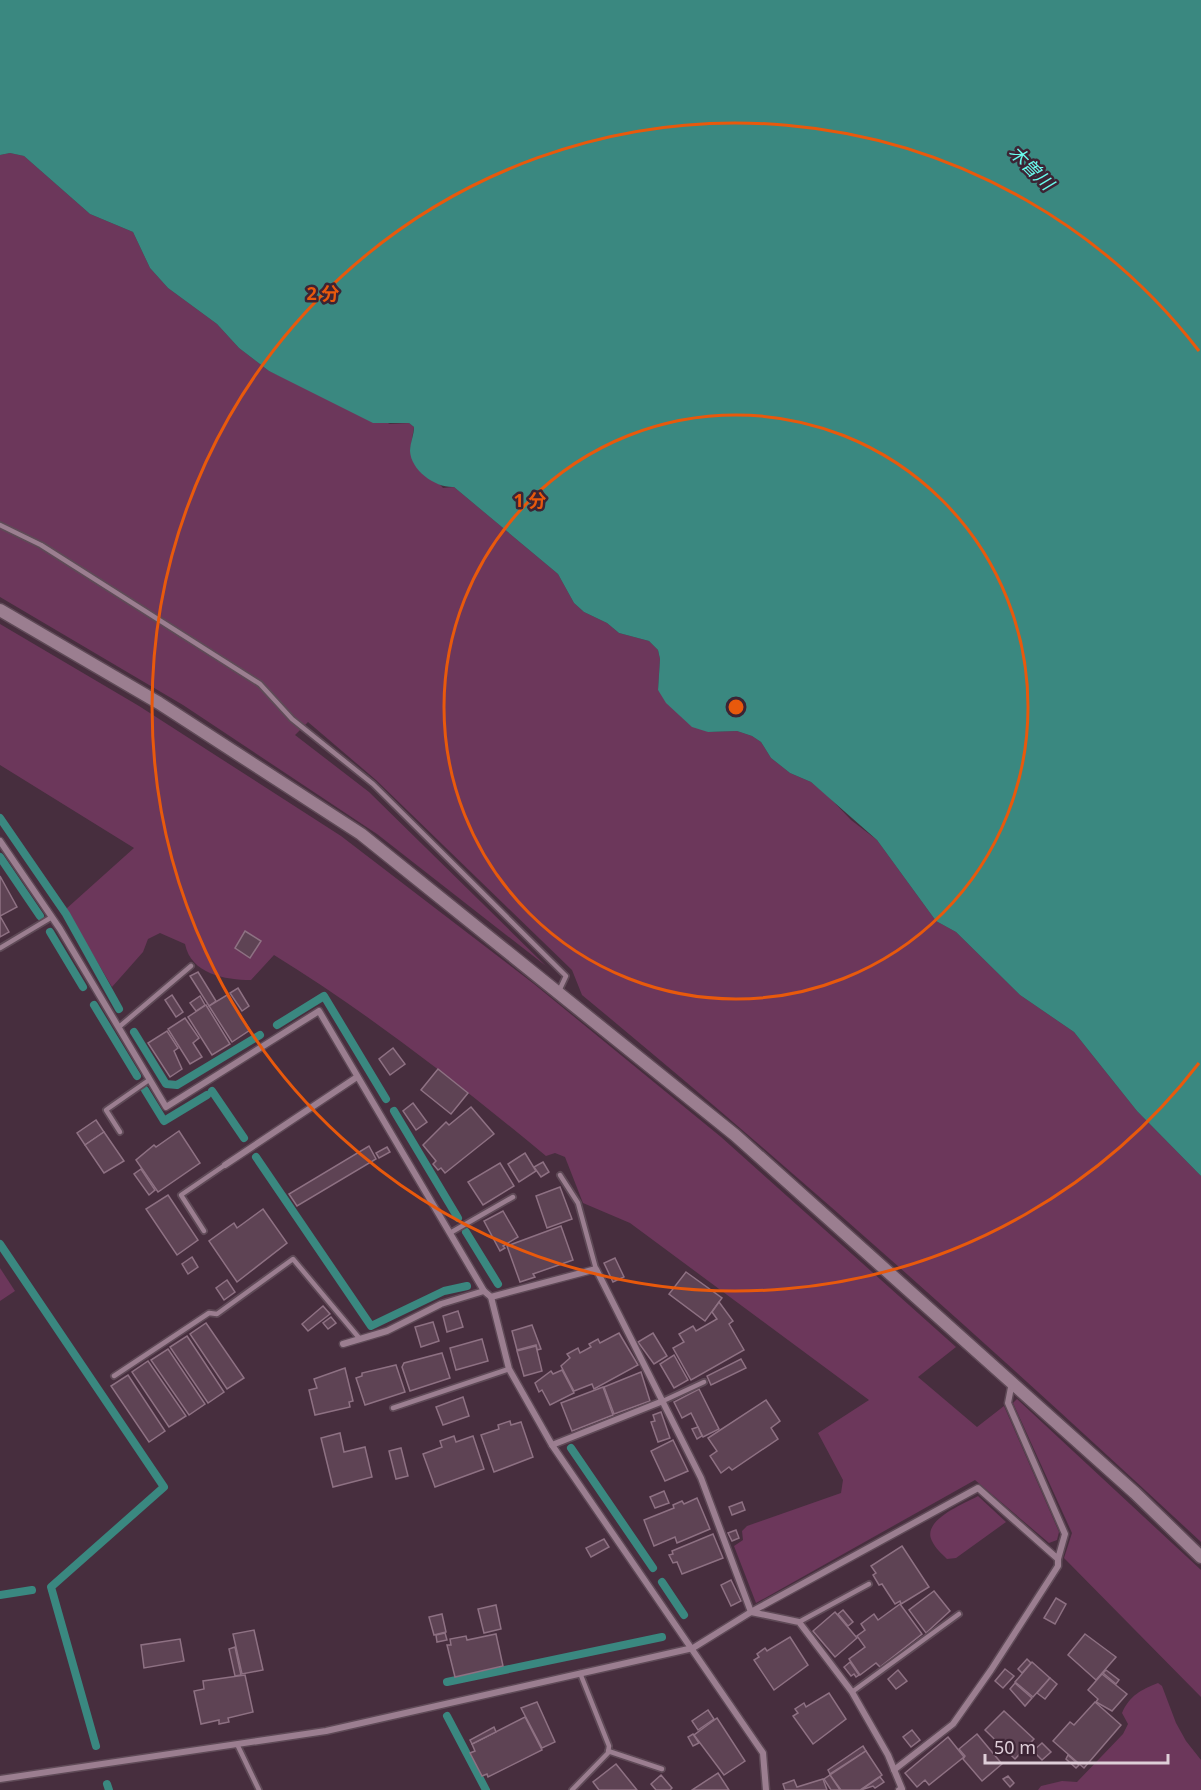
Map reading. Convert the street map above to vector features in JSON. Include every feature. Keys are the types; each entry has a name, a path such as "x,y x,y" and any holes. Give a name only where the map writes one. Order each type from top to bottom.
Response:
{"street":[{"path":"0,610 159,703 361,834 559,991 735,1135 1012,1382 1201,1557"},
{"path":"0,841 52,917 166,1107 319,1011 483,1291 491,1297 509,1369 552,1445 763,1753 766,1790"},
{"path":"225,1165 357,1077"},
{"path":"491,1297 596,1269 700,1478 751,1612"},
{"path":"344,1344 387,1331 441,1304 483,1291"},
{"path":"894,1770 953,1724 1058,1566 1065,1534 1008,1403 1012,1382"},
{"path":"552,1445 663,1401"},
{"path":"0,1779 326,1731 693,1648 751,1612 978,1488 1058,1559"},
{"path":"751,1612 799,1622 852,1692 894,1770 902,1790"}],"lane":[{"path":"0,525 41,546 260,684 292,719 373,784 567,976 559,991"},
{"path":"0,948 52,917"},
{"path":"119,1028 191,966"},
{"path":"120,1132 106,1110 149,1080"},
{"path":"204,1231 180,1195 225,1165"},
{"path":"560,1175 578,1203 596,1269"},
{"path":"450,1233 513,1197"},
{"path":"114,1376 209,1313 217,1314 293,1259 360,1339"},
{"path":"393,1408 509,1369"},
{"path":"663,1401 704,1382"},
{"path":"799,1622 869,1584"},
{"path":"852,1692 959,1614"},
{"path":"572,1790 608,1751 609,1746 580,1673"},
{"path":"237,1744 260,1790"},
{"path":"608,1751 662,1769"}],"shaded area":[{"path":"10,153 24,156 90,214 133,232 150,268 168,288 217,324 239,348 269,371 390,424 409,423 414,427 410,451 443,488 454,487 558,574 574,603 584,612 607,623 619,633 649,641 658,650 660,659 658,690 708,732 737,731 752,736 761,742 771,758 790,773 811,782 851,820 877,840 936,921 956,932 1020,995 1074,1032 1137,1111 1201,1176 1201,1542 896,1264 582,995 572,970 376,780 308,722 295,735 369,792 546,966 377,834 183,705 0,597 0,155"},
{"path":"0,624 139,706 341,836 534,984 721,1137 956,1347 918,1377 977,1427 1004,1406 1059,1532 1057,1540 1049,1543 975,1480 756,1603 734,1546 743,1540 742,1531 747,1526 841,1493 843,1480 818,1433 869,1400 630,1223 583,1203 565,1157 555,1153 546,1156 414,1051 274,955 251,980 220,977 202,969 194,962 185,944 160,933 148,939 143,952 112,987 66,909 134,848 0,765"},
{"path":"0,1268 15,1291 0,1301"},
{"path":"1017,1399 1201,1570 1201,1697 1064,1558 1072,1533 1013,1403"},
{"path":"978,1496 1006,1522 956,1558 947,1559 932,1541 930,1533 933,1526 954,1508"},
{"path":"1158,1683 1162,1686 1176,1723 1186,1741 1201,1760 1201,1790 1038,1790 1041,1786 1062,1781 1077,1782 1123,1734 1128,1724 1122,1713 1132,1697"}],"water":[{"name":"木曽川","path":"0,0 1201,0 1201,1176 1137,1111 1074,1032 1020,995 956,932 936,921 877,840 811,782 790,773 771,758 761,742 752,736 737,731 708,732 692,727 666,703 658,690 660,659 658,650 649,641 619,633 607,623 584,612 574,603 558,574 454,487 440,485 426,477 411,458 414,427 409,423 373,423 269,371 239,348 217,324 168,288 150,268 133,232 90,214 24,156 10,153 0,155"}],"building":[{"path":"0,876 17,907 0,916"},
{"path":"0,916 9,932 0,937"},
{"path":"245,931 261,941 250,958 235,948"},
{"path":"198,972 216,1001 209,1006 190,976"},
{"path":"238,988 249,1006 242,1011 230,993"},
{"path":"172,995 183,1012 176,1017 165,1000"},
{"path":"227,995 250,1030 232,1042 209,1006"},
{"path":"200,996 205,1005 196,1011 190,1003"},
{"path":"206,1005 230,1044 212,1055 188,1017"},
{"path":"185,1018 199,1038 193,1043 202,1057 190,1064 168,1029"},
{"path":"167,1031 178,1048 174,1051 182,1069 170,1077 148,1043"},
{"path":"393,1048 405,1064 390,1075 379,1059"},
{"path":"438,1069 468,1093 451,1114 421,1090"},
{"path":"413,1103 427,1122 416,1130 403,1111"},
{"path":"471,1107 494,1134 445,1173 441,1168 438,1170 433,1164 436,1161 423,1145 446,1122 449,1125"},
{"path":"96,1120 104,1132 85,1145 77,1133"},
{"path":"179,1131 200,1163 158,1192 136,1160 154,1145 156,1147"},
{"path":"104,1132 124,1161 104,1173 85,1145"},
{"path":"369,1146 376,1159 297,1206 289,1194"},
{"path":"387,1147 390,1152 379,1158 376,1153"},
{"path":"525,1153 536,1171 519,1182 508,1164"},
{"path":"543,1162 549,1172 541,1177 534,1167"},
{"path":"500,1163 514,1186 483,1205 468,1182"},
{"path":"141,1169 155,1190 149,1195 134,1174"},
{"path":"560,1187 572,1219 547,1228 536,1196"},
{"path":"168,1195 198,1240 177,1255 146,1209"},
{"path":"263,1209 287,1243 237,1282 209,1241 234,1223 237,1228"},
{"path":"503,1211 518,1237 503,1246 505,1248 500,1251 484,1221"},
{"path":"561,1226 573,1260 533,1274 535,1277 520,1282 507,1246"},
{"path":"192,1257 198,1267 188,1274 182,1264"},
{"path":"615,1258 624,1277 613,1282 604,1263"},
{"path":"686,1272 722,1298 705,1321 669,1294"},
{"path":"227,1280 235,1292 224,1300 216,1288"},
{"path":"719,1302 733,1321 729,1324 744,1350 691,1380 673,1348 684,1342 679,1334 693,1326 696,1331 717,1319 712,1312"},
{"path":"323,1306 330,1314 308,1331 302,1324"},
{"path":"458,1311 463,1327 447,1332 443,1316"},
{"path":"331,1317 336,1323 328,1329 323,1323"},
{"path":"433,1322 439,1341 421,1347 415,1327"},
{"path":"206,1323 244,1378 227,1389 190,1334"},
{"path":"532,1325 541,1349 537,1350 536,1345 517,1350 512,1331"},
{"path":"619,1333 638,1365 594,1389 592,1384 574,1391 561,1366 570,1358 567,1354 578,1348 580,1353 591,1347 589,1344 598,1339 600,1343"},
{"path":"653,1333 667,1356 654,1364 638,1342"},
{"path":"187,1336 224,1392 208,1403 170,1347"},
{"path":"482,1339 488,1361 456,1370 450,1348"},
{"path":"536,1346 542,1371 524,1376 517,1351"},
{"path":"168,1349 205,1404 189,1415 151,1360"},
{"path":"442,1353 450,1378 410,1391 402,1367 404,1363"},
{"path":"674,1355 688,1380 674,1388 660,1364"},
{"path":"741,1359 746,1368 711,1385 707,1376"},
{"path":"148,1361 186,1416 169,1427 132,1372"},
{"path":"396,1365 405,1392 365,1405 356,1378 362,1376 362,1373"},
{"path":"345,1368 353,1401 349,1402 350,1407 315,1415 309,1390 317,1388 314,1379"},
{"path":"562,1370 574,1393 550,1405 542,1390 539,1392 535,1383 551,1371 553,1374"},
{"path":"641,1372 650,1401 614,1414 604,1387"},
{"path":"128,1375 165,1431 149,1442 111,1386"},
{"path":"603,1387 613,1415 572,1431 561,1403"},
{"path":"699,1389 719,1429 703,1437 691,1413 682,1418 674,1402"},
{"path":"463,1397 469,1416 443,1425 436,1407"},
{"path":"766,1400 780,1421 771,1428 778,1439 732,1470 729,1467 721,1473 710,1456 717,1451 708,1438"},
{"path":"661,1412 670,1438 658,1442 651,1422 655,1421 653,1415"},
{"path":"510,1421 511,1425 521,1422 533,1457 494,1472 481,1435 499,1429 498,1425"},
{"path":"698,1427 702,1436 697,1439 692,1429"},
{"path":"340,1433 344,1452 365,1447 372,1477 333,1487 321,1438"},
{"path":"454,1436 456,1442 473,1436 484,1469 435,1487 423,1454 442,1447 440,1441"},
{"path":"673,1440 688,1471 665,1481 651,1451"},
{"path":"401,1448 408,1476 396,1479 389,1451"},
{"path":"664,1491 669,1503 655,1508 650,1497"},
{"path":"697,1498 710,1529 677,1543 675,1537 654,1546 644,1520 674,1508 673,1505 682,1501 684,1504"},
{"path":"742,1502 745,1510 732,1515 729,1507"},
{"path":"736,1530 739,1538 732,1541 728,1533"},
{"path":"713,1534 723,1558 682,1574 677,1562 673,1563 669,1555 673,1554 672,1551"},
{"path":"604,1539 609,1547 591,1557 586,1548"},
{"path":"902,1546 929,1587 901,1604 900,1601 895,1604 882,1584 879,1585 873,1575 876,1573 871,1566"},
{"path":"731,1580 741,1601 731,1606 721,1585"},
{"path":"934,1591 950,1611 926,1633 909,1610"},
{"path":"1056,1598 1066,1604 1055,1624 1044,1618"},
{"path":"900,1604 922,1634 880,1667 876,1663 860,1675 849,1659 865,1647 857,1636 865,1630 861,1624 874,1614 878,1620"},
{"path":"496,1605 501,1629 484,1633 478,1609"},
{"path":"843,1610 853,1622 848,1626 838,1614"},
{"path":"835,1612 857,1638 835,1657 813,1631"},
{"path":"442,1614 446,1632 434,1635 429,1617"},
{"path":"254,1630 263,1670 242,1674 233,1634"},
{"path":"445,1633 447,1640 437,1642 436,1635"},
{"path":"496,1634 503,1666 455,1677 447,1645 451,1645 450,1639 466,1636 467,1640"},
{"path":"1085,1634 1116,1657 1096,1680 1068,1655"},
{"path":"790,1637 808,1665 774,1690 754,1660 759,1657 757,1654 765,1648 767,1651"},
{"path":"180,1639 184,1661 144,1668 141,1645"},
{"path":"235,1647 241,1675 235,1676 229,1649"},
{"path":"1027,1659 1031,1663 1022,1673 1018,1669"},
{"path":"850,1662 859,1675 856,1677 854,1674 851,1676 844,1667"},
{"path":"1032,1662 1050,1678 1033,1697 1015,1682"},
{"path":"1005,1669 1014,1676 1003,1688 995,1681"},
{"path":"898,1670 907,1681 896,1689 888,1679"},
{"path":"1106,1670 1119,1680 1116,1684 1103,1673"},
{"path":"1102,1674 1127,1694 1112,1711 1096,1702 1098,1699 1088,1690"},
{"path":"245,1675 253,1712 228,1718 229,1722 219,1724 219,1720 201,1724 194,1691 204,1689 203,1681"},
{"path":"1050,1678 1057,1684 1045,1699 1037,1693"},
{"path":"1015,1683 1032,1698 1025,1706 1010,1689"},
{"path":"829,1693 846,1719 813,1744 793,1716 798,1713 795,1709 804,1703 806,1707"},
{"path":"537,1702 555,1742 542,1748 521,1708"},
{"path":"1095,1702 1121,1725 1084,1768 1053,1741 1070,1722 1074,1725"},
{"path":"708,1710 714,1719 698,1730 692,1721"},
{"path":"1004,1711 1034,1739 1015,1759 985,1730"},
{"path":"525,1717 542,1750 488,1777 487,1774 482,1776 470,1753 475,1751 472,1744"},
{"path":"717,1718 745,1761 724,1775 694,1735"},
{"path":"494,1727 496,1732 472,1744 470,1740"},
{"path":"912,1730 920,1740 911,1747 903,1737"},
{"path":"693,1734 699,1743 693,1746 688,1737"},
{"path":"977,1734 1002,1764 982,1781 963,1759 965,1756 959,1749"},
{"path":"948,1737 964,1757 929,1785 925,1780 917,1787 905,1773"},
{"path":"1042,1743 1051,1752 1042,1760 1033,1751"},
{"path":"863,1746 866,1751 830,1774 828,1770"},
{"path":"866,1751 882,1775 860,1790 841,1790 830,1775"},
{"path":"1068,1755 1079,1765 1076,1768 1066,1759"},
{"path":"616,1764 637,1790 599,1790 593,1782"},
{"path":"718,1773 729,1790 692,1790"},
{"path":"661,1775 672,1788 670,1790 656,1790 651,1784"},
{"path":"830,1775 840,1790 831,1790 824,1779"},
{"path":"1008,1776 1014,1783 1010,1787 1003,1779"},
{"path":"880,1777 884,1782 875,1788 873,1786 861,1790"},
{"path":"823,1779 827,1790 785,1790 783,1784 794,1780 797,1787"}],"waterway":[{"path":"0,818 66,914 119,1009"},
{"path":"0,857 40,916"},
{"path":"50,932 83,987"},
{"path":"277,1025 324,996 386,1099"},
{"path":"94,1005 137,1076"},
{"path":"134,1032 166,1084 177,1085 260,1035"},
{"path":"145,1090 164,1121 207,1095"},
{"path":"212,1091 244,1138"},
{"path":"394,1111 458,1218"},
{"path":"256,1157 371,1326 444,1291 467,1286"},
{"path":"466,1232 498,1284"},
{"path":"0,1244 164,1487 51,1587 96,1746"},
{"path":"571,1448 653,1568"},
{"path":"662,1582 684,1615"},
{"path":"0,1595 32,1590"},
{"path":"447,1682 662,1637"},
{"path":"447,1716 486,1790"},
{"path":"107,1784 109,1790"}]}
